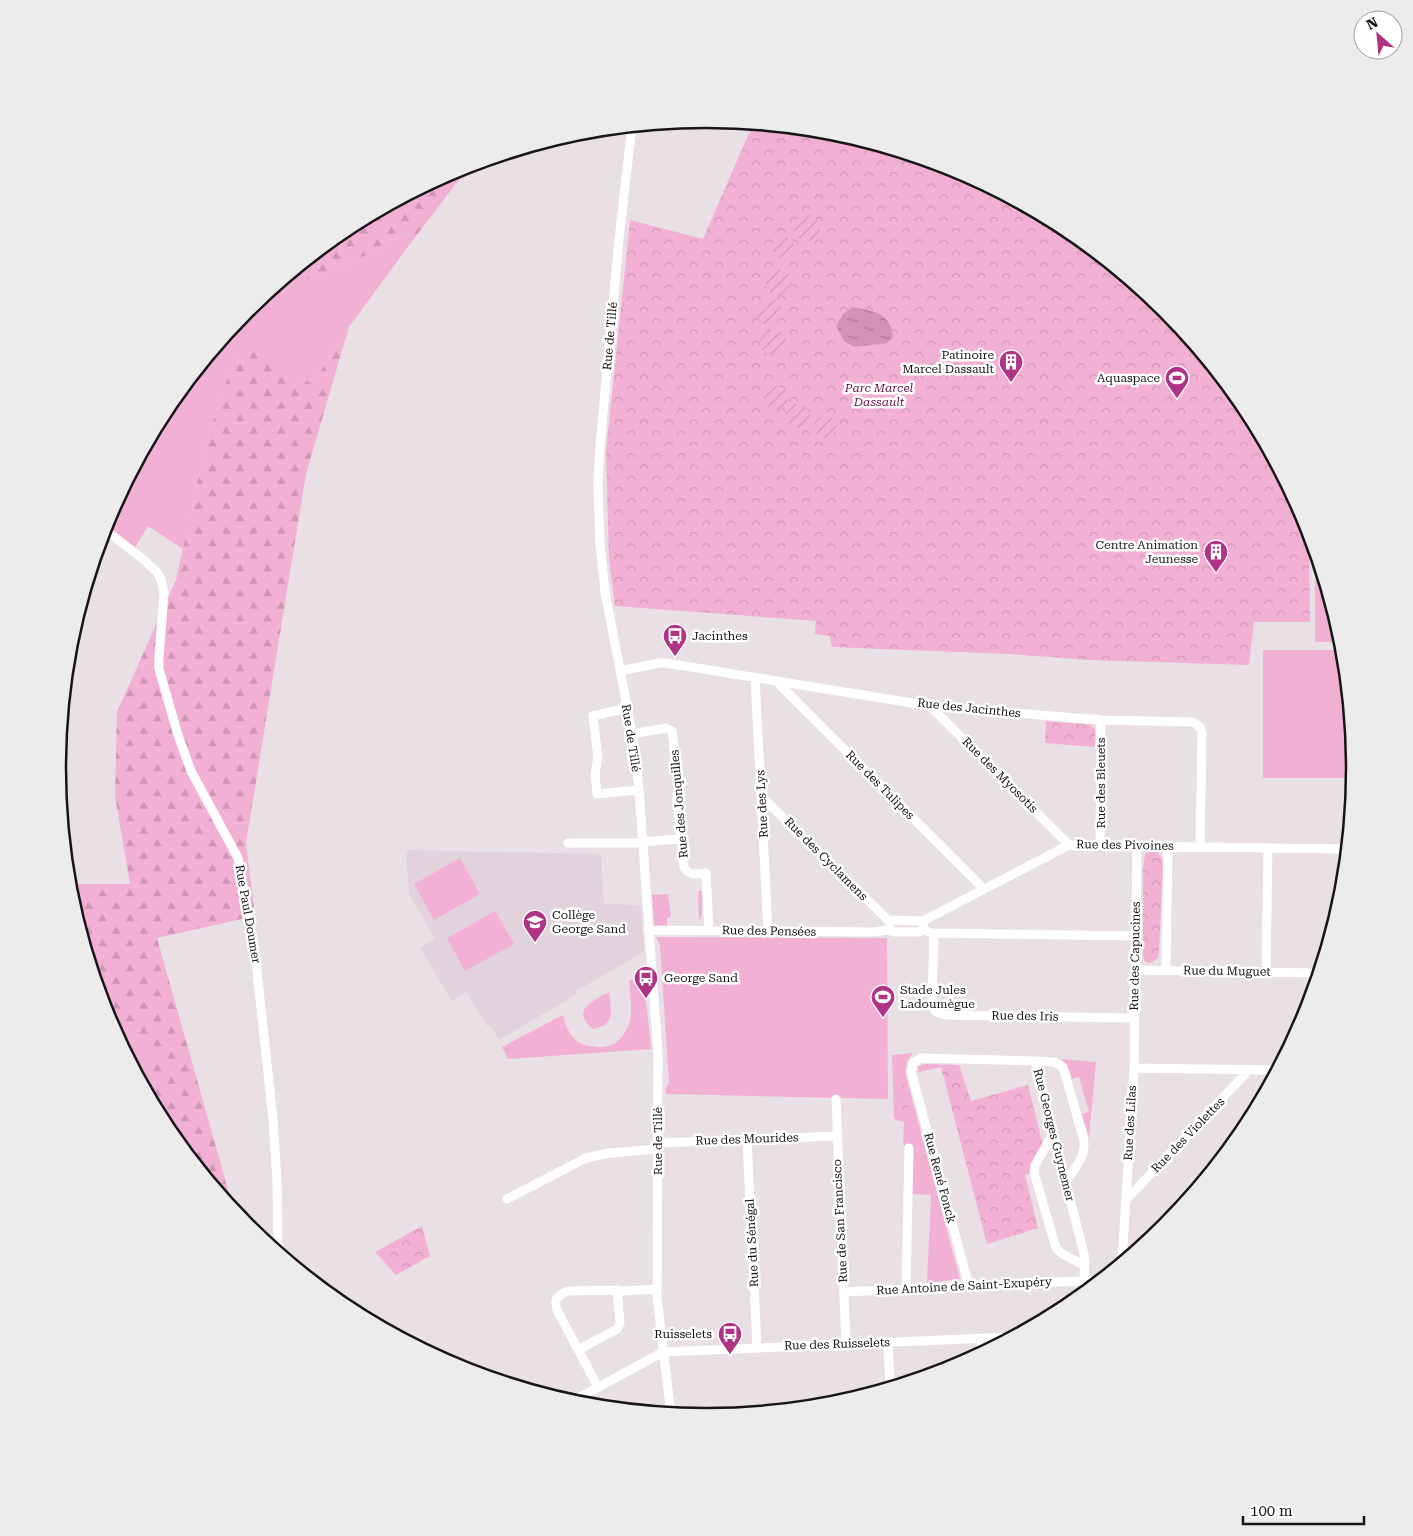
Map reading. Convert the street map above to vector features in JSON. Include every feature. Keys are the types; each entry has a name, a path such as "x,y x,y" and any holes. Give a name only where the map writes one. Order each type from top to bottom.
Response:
{"street":[{"name":"Rue de Tillé","path":"631,132 619,239 598,477 601,564 628,708 639,790 658,1055 657,1289 670,1407"},
{"name":"Rue Paul Doumer","path":"111,534 144,559 162,579 164,593 159,668 178,735 191,771 238,858 254,944 273,1119 277,1180 278,1243"},
{"name":"Rue des Jacinthes","path":"620,671 666,663 930,706 1101,720 1196,723 1200,727 1202,734 1200,846"},
{"name":"Rue des Lys","path":"755,677 768,931"},
{"name":"Rue des Tulipes","path":"776,681 982,889"},
{"name":"Rue des Myosotis","path":"930,706 1069,844"},
{"path":"628,708 593,716 598,756 595,776 597,794 639,790"},
{"name":"Rue des Bleuets","path":"1100,845 1101,720"},
{"name":"Rue des Jonquilles","path":"632,734 666,728 672,731 678,784 677,800 680,839 685,870 690,873 706,874 709,930"},
{"name":"Rue des Cyclamens","path":"761,796 889,926"},
{"path":"568,843 642,842 680,839"},
{"name":"Rue des Pivoines","path":"922,925 982,889 1069,844 1341,849"},
{"name":"Rue des Capucines","path":"1134,1068 1137,845"},
{"path":"1166,970 1168,846"},
{"path":"1266,972 1268,848"},
{"name":"Rue des Pensées","path":"648,930 872,932 889,926 894,932 916,932 922,925 934,933 1136,936"},
{"name":"Rue des Iris","path":"934,933 932,1002 933,1009 937,1013 945,1015 1134,1018"},
{"name":"Rue du Muguet","path":"1135,970 1313,973"},
{"name":"Rue Georges Guynemer","path":"911,1071 913,1063 925,1058 1035,1061 1084,1254 1084,1285"},
{"path":"1035,1061 1054,1062 1063,1067 1083,1136 1084,1153 1065,1183"},
{"name":"Rue des Lilas","path":"1122,1254 1134,1068 1271,1070"},
{"name":"Rue des Violettes","path":"1126,1200 1250,1069"},
{"name":"Rue René Fonck","path":"911,1071 969,1286"},
{"name":"Rue de San Francisco","path":"836,1098 836,1136 846,1344"},
{"path":"1053,1134 1035,1165 1034,1172 1056,1248 1061,1253 1085,1266"},
{"name":"Rue des Mourides","path":"507,1199 586,1158 614,1152 658,1146 747,1139 836,1136"},
{"name":"Rue du Sénégal","path":"747,1139 757,1348"},
{"path":"906,1289 908,1148"},
{"name":"Rue Antoine de Saint-Exupéry","path":"844,1292 1090,1280"},
{"path":"598,1387 558,1312 555,1304 556,1299 568,1291 657,1289"},
{"path":"578,1350 616,1329 620,1323 617,1290"},
{"name":"Rue des Ruisselets","path":"663,1352 998,1337"},
{"path":"981,1338 981,1346"},
{"path":"888,1342 890,1381"},
{"path":"582,1396 663,1352"}],"shaded area":[{"name":"Collège George Sand","path":"406,850 601,854 604,904 641,905 644,952 576,991 577,994 499,1040 490,1025 487,1026 466,991 452,1001 420,948 435,938 409,894"}],"green space":[{"name":"Parc Marcel Dassault","path":"751,129 790,133 831,140 912,162 952,176 990,194 1062,236 1096,260 1159,315 1188,346 1239,412 1281,485 1309,552 1310,622 1254,622 1249,665 1089,660 1008,654 832,647 830,636 815,634 816,621 615,606 609,560 606,451 630,220 703,239"},
{"path":"462,176 413,240 406,232 382,247 315,280 297,276 351,236 386,214"},
{"path":"807,215 816,219 820,228 816,237 807,241 798,237 794,228 798,219"},
{"path":"406,232 413,240 349,327 312,384 247,346 234,358 207,439 183,549 148,526 134,549 112,531 132,485 174,412 225,346 254,315 298,275 315,280 382,247"},
{"path":"779,236 787,236 794,243 794,251 787,258 779,258 772,251 772,243"},
{"path":"779,270 788,274 792,283 788,292 779,296 770,292 766,283 770,274"},
{"path":"769,299 778,303 782,312 778,321 769,325 760,321 756,312 760,303"},
{"path":"349,327 306,474 246,843 255,916 157,938 229,1195 174,1124 153,1090 153,1041 122,1028 100,974 88,934 77,884 130,884 115,796 117,712 176,580 207,439 234,358 247,345 312,384"},
{"path":"773,329 782,333 786,342 782,351 773,355 764,351 760,342 764,333"},
{"path":"776,386 785,389 788,398 785,407 776,410 767,407 764,398 767,389"},
{"path":"798,404 806,408 810,416 806,424 798,428 790,424 786,416 790,408"},
{"path":"825,416 833,419 836,427 833,435 825,438 817,435 814,427 817,419"},
{"path":"1315,569 1334,642 1315,642"},
{"path":"1263,650 1335,650 1345,726 1347,778 1263,778"},
{"path":"1046,721 1090,725 1095,729 1095,747 1045,743"},
{"path":"1156,851 1159,854 1163,867 1159,953 1158,958 1150,963 1145,961 1143,956 1143,868 1145,854"},
{"path":"460,858 480,894 434,920 414,884"},
{"path":"698,891 702,891 702,915 699,921"},
{"path":"668,894 671,917 667,918 667,926 654,927 652,895"},
{"path":"495,911 514,944 465,971 447,938"},
{"path":"656,937 887,938 888,1099 666,1094 666,1087 669,1083 660,945"},
{"path":"636,978 644,982 651,1049 508,1059 502,1047 563,1015 569,1031 579,1043 596,1047 614,1044 626,1031 629,1024 631,1009 629,981"},
{"path":"609,992 611,1011 609,1020 600,1027 593,1029 586,1022 584,1011 591,1003"},
{"path":"122,1028 153,1041 153,1090"},
{"path":"913,1053 907,1061 905,1072 960,1279 927,1283 931,1195 912,1194 913,1147 903,1145 904,1122 894,1119 892,1055"},
{"path":"1061,1059 1096,1062 1089,1137 1082,1114 1089,1112 1079,1077 1072,1079 1068,1067"},
{"path":"923,1064 959,1065 971,1101 1028,1085 1043,1145 1031,1173 1025,1175 1038,1228 987,1244 941,1067 919,1072 918,1067"},
{"path":"905,1080 906,1091 909,1093 908,1113 900,1115 898,1082"},
{"path":"422,1226 430,1256 396,1275 375,1252"}],"water":[{"path":"853,307 880,314 889,323 893,337 887,343 854,347 844,341 836,326 843,314"}],"place":[{"name":"Patinoire Marcel Dassault","path":"1011,383"},
{"name":"Aquaspace","path":"1177,399"},
{"name":"Centre Animation Jeunesse","path":"1216,573"},
{"name":"Jacinthes","path":"675,657"},
{"name":"Collège George Sand","path":"535,943"},
{"name":"George Sand","path":"646,999"},
{"name":"Stade Jules Ladoumègue","path":"883,1018"},
{"name":"Ruisselets","path":"730,1355"}]}
